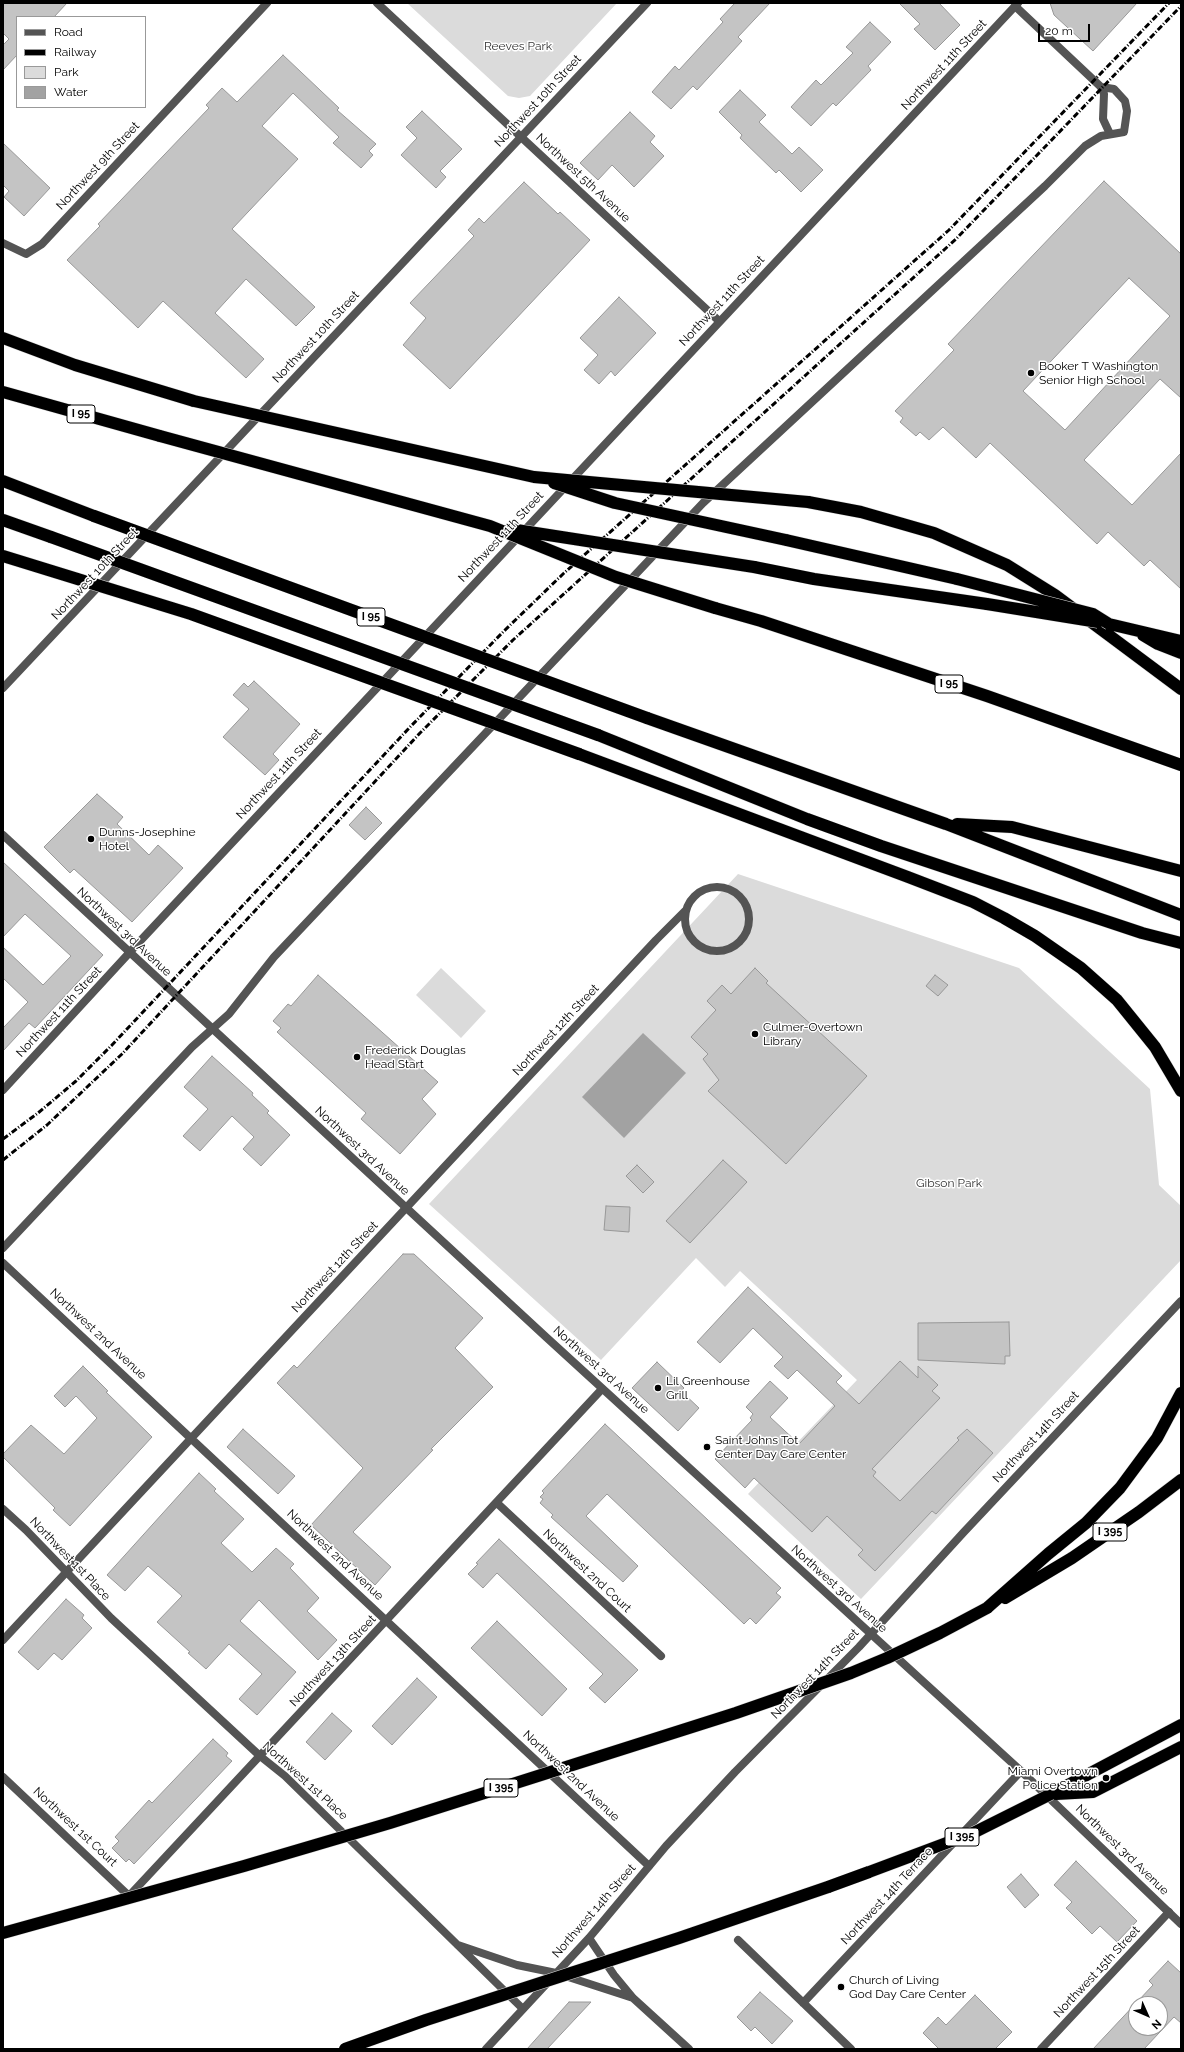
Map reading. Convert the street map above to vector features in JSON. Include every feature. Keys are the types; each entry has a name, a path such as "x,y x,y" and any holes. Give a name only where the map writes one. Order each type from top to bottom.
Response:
{"highway":[{"path":"3,338 75,365 194,401 534,477 615,503 957,579 1093,614 1109,624"},
{"name":"I 95","path":"3,392 490,526 616,577 768,623 964,689 1181,765"},
{"path":"534,477 808,502 861,512 934,533 1007,565 1055,596 1181,689"},
{"name":"I 95","path":"3,481 94,516 647,718 946,824 1181,915"},
{"path":"3,520 51,536 598,735 779,808 881,846 1142,933 1181,943"},
{"path":"490,526 754,567 814,579 987,604 1109,624 1181,641"},
{"path":"3,556 191,614 579,754 973,902 1004,918 1063,955 1098,982 1117,1000 1155,1047 1181,1091"},
{"path":"1134,630 1158,644 1181,654"},
{"path":"946,824 1012,827 1181,871"},
{"path":"987,1608 1048,1554 1086,1523 1120,1488 1154,1444 1181,1394"},
{"name":"I 395","path":"3,1933 244,1866 390,1823 736,1713 850,1673 887,1658 940,1633 1036,1581 1139,1512 1181,1480"},
{"name":"I 395","path":"345,2049 433,2018 679,1938 869,1872 973,1833 1051,1794 1181,1725"},
{"path":"1051,1794 1093,1792 1181,1747"}],"street":[{"name":"Northwest 9th Street","path":"3,243 26,254 42,244 267,3"},
{"name":"Northwest 5th Avenue","path":"377,3 719,321"},
{"name":"Northwest 10th Street","path":"3,688 647,3"},
{"path":"1017,5 1101,87 1104,94 1103,119 1110,134"},
{"name":"Northwest 11th Street","path":"3,1090 719,321 1017,5"},
{"path":"3,1248 192,1047 229,1014 264,967 703,503 1045,186 1085,146 1096,138 1124,132 1127,111 1125,101 1114,89 1101,87"},
{"name":"Northwest 3rd Avenue","path":"3,835 602,1389 1021,1771 1181,1924"},
{"name":"Northwest 12th Street","path":"3,1640 651,945 685,911 695,895 704,889 715,886 725,887 735,892 745,904 750,919 748,929 742,939 734,946 724,951 708,950 694,942 687,933 685,911"},
{"name":"Northwest 2nd Avenue","path":"3,1262 649,1866"},
{"name":"Northwest 14th Street","path":"486,2049 589,1938 649,1866 735,1772 870,1634 968,1527 1181,1301"},
{"name":"Northwest 13th Street","path":"129,1896 602,1389"},
{"name":"Northwest 2nd Court","path":"497,1503 661,1656"},
{"name":"Northwest 1st Place","path":"3,1509 26,1530 111,1618 260,1756 285,1776 457,1944 517,1965 556,1973 633,1998"},
{"name":"Northwest 14th Terrace","path":"803,2002 1021,1771"},
{"name":"Northwest 1st Court","path":"3,1777 129,1896"},
{"name":"Northwest 15th Street","path":"1042,2049 1169,1912"},
{"name":"Northwest 1st Place","path":"589,1938 614,1975 633,1998 689,2049"},
{"path":"738,1940 851,2049"},
{"path":"457,1944 523,2009"}],"green space":[{"name":"Reeves Park","path":"407,3 617,3 530,96 519,98 508,96"},
{"name":"Gibson Park","path":"738,874 1019,968 1150,1089 1159,1185 1181,1206 1181,1260 861,1599 748,1494 857,1380 740,1271 725,1287 696,1258 601,1360 429,1204"},
{"path":"441,968 486,1011 461,1038 416,995"}],"water":[{"path":"643,1033 686,1073 624,1138 582,1097"}],"building":[{"path":"3,3 67,3 55,16 16,16 16,56 3,70 3,45 9,39 3,33"},
{"path":"735,3 770,3 738,37 742,41 697,90 693,86 671,109 652,92 675,66 679,70 723,22 720,19"},
{"path":"899,3 939,3 960,25 935,50 914,29 920,24"},
{"path":"1050,3 1137,3 1093,51 1054,15"},
{"path":"870,22 891,42 868,66 871,70 836,106 833,103 811,126 791,107 816,80 821,85 853,53 846,47"},
{"path":"283,55 339,108 337,110 376,144 369,151 373,155 361,168 333,143 339,137 293,93 262,126 298,159 232,229 315,307 296,326 246,279 215,313 264,359 246,378 163,301 138,328 67,260 100,226 98,224 209,108 206,105 222,88 237,102"},
{"path":"740,90 766,115 759,122 792,154 799,147 823,170 801,192 779,170 776,173 740,138 742,135 719,112"},
{"path":"422,111 462,149 440,171 446,177 436,188 401,155 417,138 406,127"},
{"path":"630,112 655,136 650,142 664,156 634,187 612,165 598,180 580,163"},
{"path":"3,143 50,188 24,216 4,197 9,191 3,185"},
{"path":"1104,181 1181,254 1181,398 1160,379 1084,460 1132,505 1181,453 1181,589 1150,560 1144,566 1108,532 1097,544 990,443 976,458 943,427 929,440 920,432 916,436 900,422 903,418 895,411 954,350 948,344","holes":["1129,278 1170,316 1065,430 1023,391"]},
{"path":"524,182 558,214 560,212 590,240 450,389 403,345 426,318 410,303 474,236 468,230 479,218 484,223"},
{"path":"619,297 656,333 615,376 611,371 599,384 584,370 598,355 580,338"},
{"path":"254,681 300,724 273,754 279,760 265,775 223,737 249,709 233,695 244,683 248,687"},
{"path":"97,794 123,817 117,824 149,855 158,845 183,868 132,922 74,869 70,873 44,847"},
{"path":"366,807 382,823 365,840 349,825"},
{"path":"3,862 103,955 35,1028 29,1023 3,1051 3,1028 28,1002 3,978 3,947 43,985 71,956 25,914 3,937"},
{"path":"755,968 768,981 766,983 867,1076 786,1164 708,1091 719,1080 703,1059 708,1054 691,1037 716,1010 707,1001 722,985 731,994"},
{"name":"Frederick Douglas Head Start","path":"318,975 438,1082 422,1099 436,1114 400,1154 361,1119 366,1113 277,1032 281,1028 273,1021 288,1004 291,1006"},
{"path":"935,975 948,985 938,996 926,986"},
{"path":"212,1056 253,1093 252,1095 269,1111 267,1113 290,1135 261,1166 243,1149 254,1137 232,1116 200,1151 183,1136 208,1109 184,1087"},
{"path":"723,1160 747,1182 690,1243 666,1221"},
{"path":"637,1165 654,1182 643,1193 626,1176"},
{"path":"606,1206 630,1207 629,1232 604,1230"},
{"path":"403,1254 414,1254 483,1318 455,1348 493,1387 431,1449 433,1450 353,1532 391,1567 375,1585 311,1525 363,1468 277,1383 294,1365 297,1368"},
{"path":"748,1287 842,1376 836,1382 859,1404 900,1361 918,1378 918,1366 938,1385 932,1391 940,1398 872,1469 876,1472 873,1476 900,1501 959,1440 957,1438 967,1429 993,1453 936,1514 932,1511 875,1571 858,1555 863,1550 827,1516 812,1532 754,1478 745,1488 715,1459 752,1420 750,1418 753,1414 746,1407 770,1381 788,1398 770,1417 799,1444 835,1406 797,1370 788,1379 774,1366 783,1357 753,1328 720,1363 697,1342"},
{"path":"1009,1322 1010,1356 1005,1356 1005,1364 918,1360 918,1323"},
{"name":"Lil Greenhouse Grill","path":"657,1362 684,1388 681,1391 699,1408 678,1431 632,1388"},
{"path":"83,1366 108,1391 106,1392 152,1437 70,1526 53,1510 55,1508 3,1457 3,1454 31,1425 64,1454 97,1418 76,1396 65,1407 54,1396"},
{"path":"605,1424 781,1588 776,1593 781,1597 756,1624 750,1618 744,1624 607,1494 586,1516 638,1566 623,1582 551,1517 553,1515 540,1503 543,1499 540,1497 544,1493 542,1491"},
{"path":"243,1429 295,1476 278,1494 227,1447"},
{"path":"199,1473 216,1489 214,1491 244,1519 221,1543 252,1572 276,1548 294,1564 290,1568 319,1598 307,1611 337,1640 318,1660 259,1600 240,1621 296,1672 257,1715 239,1699 262,1674 229,1644 206,1669 157,1622 182,1596 148,1566 125,1591 107,1575"},
{"path":"499,1539 638,1670 605,1703 589,1688 603,1674 497,1573 483,1588 468,1574 478,1564 476,1563"},
{"path":"66,1599 84,1615 82,1618 92,1628 62,1660 54,1653 38,1670 18,1652"},
{"path":"497,1621 567,1689 542,1716 471,1648"},
{"path":"417,1678 437,1697 392,1745 372,1726"},
{"path":"332,1713 352,1731 325,1760 306,1742"},
{"path":"213,1739 228,1753 226,1756 232,1761 134,1864 129,1859 126,1862 112,1848 119,1841 115,1837 149,1800 152,1803"},
{"path":"1076,1861 1137,1921 1117,1942 1100,1926 1092,1934 1066,1908 1072,1902 1054,1885"},
{"path":"1021,1874 1039,1895 1025,1908 1007,1887"},
{"path":"1168,1961 1181,1973 1181,2023 1174,2017 1168,2023 1168,1996 1143,1996 1153,1985 1149,1981"},
{"path":"760,1992 793,2021 772,2044 755,2027 751,2031 737,2017"},
{"path":"975,1995 1012,2032 995,2049 939,2049 923,2033 938,2017 946,2025"},
{"path":"569,2002 591,2002 547,2049 527,2049"},
{"path":"1128,2012 1128,2036 1156,2036 1144,2049 1093,2049"}],"railway":[{"path":"3,1139 38,1113 76,1081 112,1045 412,725 504,631 563,574 949,230 1169,3"},
{"path":"3,1160 47,1125 122,1054 420,733 513,640 956,239 1181,6"}],"place":[{"name":"Booker T Washington Senior High School","path":"1031,373"},
{"name":"Dunns-Josephine Hotel","path":"91,839"},
{"name":"Culmer-Overtown Library","path":"755,1034"},
{"name":"Frederick Douglas Head Start","path":"357,1057"},
{"name":"Lil Greenhouse Grill","path":"658,1388"},
{"name":"Saint Johns Tot Center Day Care Center","path":"707,1447"},
{"name":"Miami Overtown Police Station","path":"1106,1778"},
{"name":"Church of Living God Day Care Center","path":"841,1987"}]}
